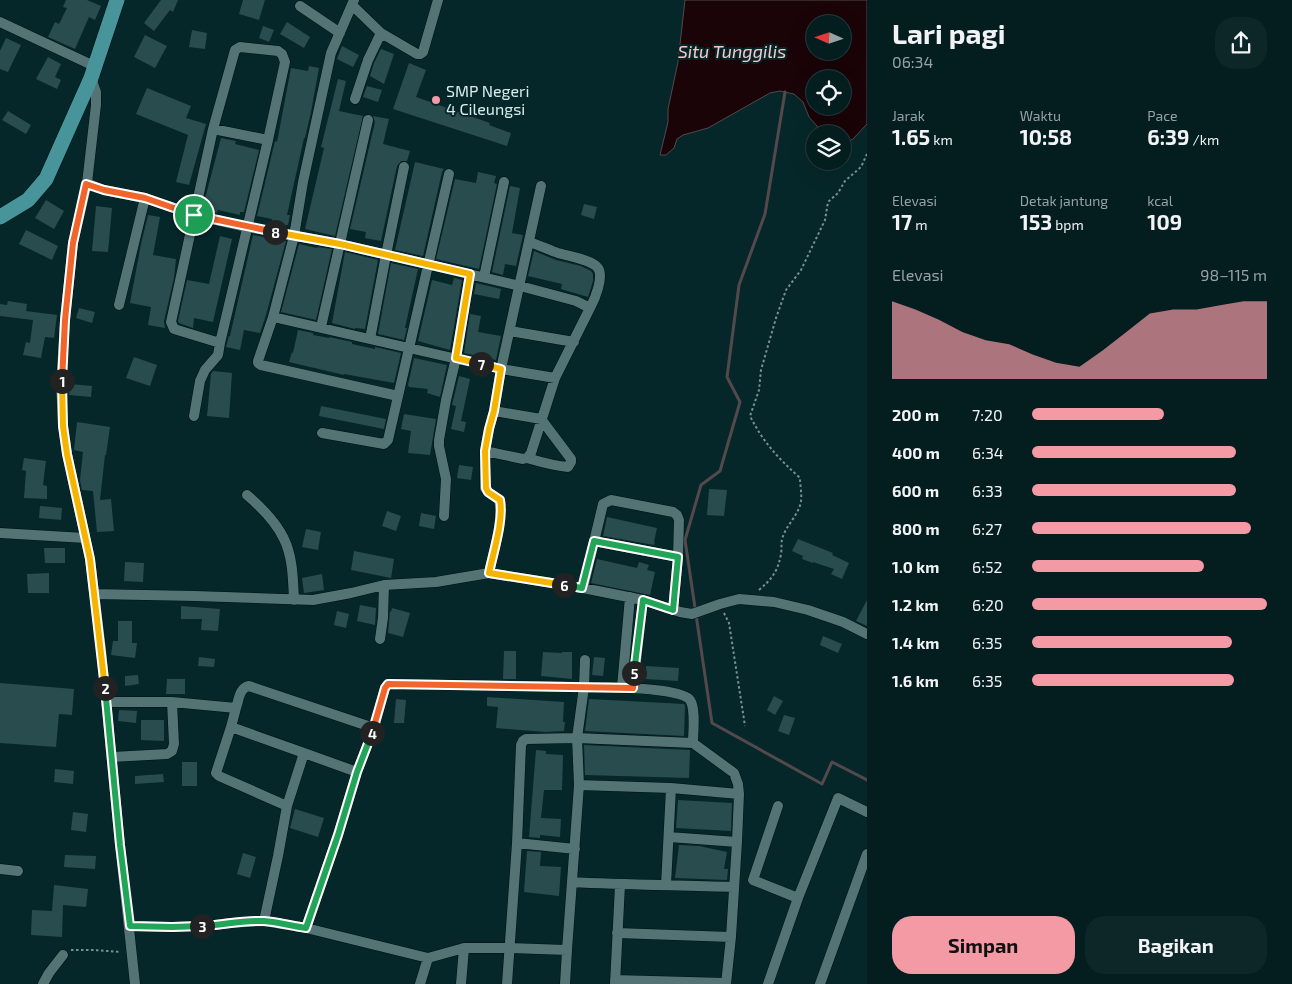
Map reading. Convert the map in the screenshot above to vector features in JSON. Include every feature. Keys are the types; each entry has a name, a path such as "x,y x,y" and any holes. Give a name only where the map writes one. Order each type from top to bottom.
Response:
{"main road":[{"path":"0,217 28,200 46,180 93,72 117,0"}],"street":[{"path":"398,396 258,363 258,361 273,317 294,236 303,182 331,53 353,2 381,33 416,54 420,54 438,0"},
{"path":"300,6 340,33"},
{"path":"0,22 93,72 96,92 86,184 73,243 65,320 62,385 63,426 67,454 90,559 135,984"},
{"path":"354,100 368,60 381,33"},
{"path":"194,416 200,381 205,370 218,355 268,140 285,62 282,54 278,51 240,47 235,50 213,129 171,317 171,326 174,329 220,343"},
{"path":"321,327 368,120"},
{"path":"213,129 268,140"},
{"path":"370,339 404,167"},
{"path":"322,433 384,444 388,440 449,174"},
{"path":"484,277 504,182"},
{"path":"86,184 104,190 145,198 194,215 340,244 484,277 576,301 590,308"},
{"path":"489,573 499,528 501,505 500,500 488,492 486,488 485,451 541,186"},
{"path":"119,305 145,198"},
{"path":"527,458 531,453 555,378 596,296 600,274 594,264 529,242"},
{"path":"444,516 446,479 439,446 470,274"},
{"path":"273,317 501,369 555,378"},
{"path":"510,331 574,342"},
{"path":"485,451 564,467 568,467 571,462 571,459 541,419 494,411"},
{"path":"247,495 266,513 285,540 293,576 294,600"},
{"path":"582,588 603,504 611,500 673,512 679,520 673,610"},
{"path":"0,533 85,538"},
{"path":"594,541 678,557"},
{"path":"94,594 313,600 384,585 436,582 489,573 630,597 692,614 720,604 739,600 774,602 808,610 843,622 867,634"},
{"path":"380,639 384,585"},
{"path":"627,688 630,597"},
{"path":"627,688 643,600"},
{"path":"565,984 579,786 577,738 584,688 585,660"},
{"path":"306,928 338,835 357,772 374,728 385,688 388,684 627,688 678,694 690,699 693,706 693,743"},
{"path":"287,806 219,776 216,772 241,690 244,687 249,686 374,728"},
{"path":"106,702 172,702 236,708"},
{"path":"112,756 166,754 172,751 174,744 172,702"},
{"path":"231,727 357,772"},
{"path":"507,984 517,844 521,745 526,739 577,738 693,743 734,773 738,784 737,842 726,984 615,982 620,885"},
{"path":"264,921 287,806 304,753"},
{"path":"579,786 672,788 738,794"},
{"path":"666,885 672,788"},
{"path":"768,984 798,898 838,798 867,812"},
{"path":"778,806 753,880 798,898"},
{"path":"669,837 737,842"},
{"path":"517,844 575,848"},
{"path":"820,984 867,854"},
{"path":"0,869 18,871"},
{"path":"572,882 620,885 733,887"},
{"path":"130,926 206,926 230,922 264,921 306,928 428,958 464,948 567,950"},
{"path":"617,934 731,937"},
{"path":"461,984 464,948"},
{"path":"44,984 49,973 63,955"},
{"path":"420,984 428,958"}],"path":[{"path":"739,600 757,592 774,576 778,567 785,530 796,514 801,501 800,478 768,446 750,416 759,390 762,370 776,318 786,290 802,270 825,220 828,202 838,193 845,181 861,166 867,154"},
{"path":"720,604 729,623 745,726"},
{"path":"63,955 72,950 132,952"}],"water":[{"name":"Situ Tunggilis","path":"685,0 867,0 867,124 853,139 851,140 851,125 816,125 808,115 851,115 851,70 806,70 806,110 803,102 794,94 780,91 770,93 708,128 683,135 677,139 674,148 666,155 660,155 668,122 668,109 678,62"}],"building":[{"path":"66,0 87,0 101,6 95,20 89,17 75,49 48,37 55,22 59,24 67,8 63,7"},
{"path":"161,0 178,0 173,12 170,10 154,31 144,23"},
{"path":"243,0 265,0 259,20 239,14"},
{"path":"287,22 310,37 304,48 280,34"},
{"path":"263,26 274,30 269,42 259,38"},
{"path":"192,30 207,33 205,49 189,47"},
{"path":"145,35 167,46 155,68 134,57"},
{"path":"6,38 21,45 8,72 0,69 0,51"},
{"path":"342,46 359,55 353,67 337,59"},
{"path":"381,49 394,54 384,84 370,76"},
{"path":"48,57 61,64 55,77 61,80 57,89 36,79"},
{"path":"409,63 426,70 416,97 490,123 489,125 511,133 507,146 393,109"},
{"path":"309,66 319,68 311,112 287,215 290,215 288,225 286,227 271,224 272,219 257,216 275,141 277,142 291,68 308,71"},
{"path":"338,79 346,81 339,111 363,116 335,236 305,229 324,148 321,147"},
{"path":"367,86 382,90 378,102 363,97"},
{"path":"147,88 191,106 186,118 206,124 189,185 176,182 188,135 136,114"},
{"path":"8,111 31,125 26,134 2,120"},
{"path":"373,116 389,119 383,144 410,151 407,161 401,161 397,166 381,241 365,238 366,232 350,229 375,122"},
{"path":"221,138 236,141 235,144 259,150 244,212 240,212 240,215 218,210 217,213 202,210"},
{"path":"415,162 444,169 423,256 395,250"},
{"path":"478,172 496,176 494,183 497,184 479,269 436,259 455,179 476,183"},
{"path":"510,186 520,188 512,233 523,235 516,266 505,264 503,275 492,272"},
{"path":"46,200 64,211 54,229 35,218"},
{"path":"584,204 597,207 594,219 581,215"},
{"path":"96,206 112,208 108,252 92,251"},
{"path":"148,215 160,217 153,255 176,259 174,278 164,321 165,328 148,325 151,307 130,303"},
{"path":"26,230 58,246 52,260 19,244"},
{"path":"253,235 286,241 260,333 244,330 240,350 226,347"},
{"path":"220,236 232,239 213,322 194,318 193,328 179,323 187,280 209,284"},
{"path":"299,244 332,249 316,320 281,312"},
{"path":"534,251 591,271 593,281 588,297 561,289 562,284 528,276"},
{"path":"345,252 378,260 365,329 355,329 332,323"},
{"path":"391,263 418,269 404,340 378,334"},
{"path":"454,278 462,280 450,350 418,341 432,280 452,285"},
{"path":"476,283 501,289 499,299 474,294"},
{"path":"8,301 27,304 26,311 57,315 54,338 45,337 41,358 23,355 26,342 30,343 33,320 0,316 0,304 7,305"},
{"path":"79,308 95,312 92,323 76,318"},
{"path":"470,314 481,316 478,332 501,336 496,360 464,353"},
{"path":"298,330 313,333 313,335 352,342 352,344 401,353 394,383 344,375 289,362"},
{"path":"134,357 157,365 150,386 126,378"},
{"path":"414,358 447,365 440,397 427,393 428,389 409,387"},
{"path":"213,371 232,373 229,418 207,416 211,374"},
{"path":"459,376 470,379 461,421 466,422 464,432 451,429 456,406 452,405"},
{"path":"70,384 92,386 91,397 69,395"},
{"path":"321,406 386,419 384,429 319,416"},
{"path":"404,414 436,419 430,455 408,453 411,431 401,429"},
{"path":"77,422 110,427 100,500 111,499 114,531 97,532 93,491 82,490 80,480 83,452 74,450"},
{"path":"24,458 46,461 43,485 47,486 47,499 24,498 26,471 22,470"},
{"path":"459,465 473,467 471,480 457,478"},
{"path":"709,489 727,490 724,516 707,515"},
{"path":"40,506 62,508 61,520 39,518"},
{"path":"387,511 401,516 396,531 382,526"},
{"path":"421,513 436,516 434,529 419,526"},
{"path":"607,517 657,528 654,545 603,536"},
{"path":"306,529 321,532 318,550 302,547"},
{"path":"798,539 833,553 832,555 849,563 842,579 831,574 834,569 802,559 803,556 792,551"},
{"path":"44,548 65,548 65,563 45,563"},
{"path":"354,551 394,559 391,578 351,570"},
{"path":"597,559 637,568 639,562 649,565 647,570 655,572 650,595 591,583"},
{"path":"125,562 144,563 143,582 124,581"},
{"path":"49,573 49,593 28,593 27,574"},
{"path":"322,574 324,590 304,593 302,578"},
{"path":"867,600 867,626 856,621"},
{"path":"360,605 376,608 375,625 357,621"},
{"path":"181,606 220,609 218,631 201,630 202,619 181,619"},
{"path":"392,608 410,613 403,637 388,633 390,611"},
{"path":"337,611 349,614 346,628 334,625"},
{"path":"118,621 132,621 132,643 137,643 135,658 111,655 113,641 118,641"},
{"path":"823,636 842,644 838,653 820,645"},
{"path":"504,651 516,651 516,679 503,679"},
{"path":"543,652 572,652 572,679 541,676"},
{"path":"199,657 215,659 214,667 198,666"},
{"path":"594,657 605,658 603,676 592,675"},
{"path":"646,666 679,668 678,681 645,679"},
{"path":"138,675 139,684 125,686 125,676"},
{"path":"167,679 185,679 185,694 166,694"},
{"path":"0,683 74,689 72,715 59,714 56,747 0,743"},
{"path":"774,696 783,701 775,715 767,710"},
{"path":"487,697 564,702 564,731 545,732 496,728 498,707 487,706"},
{"path":"396,699 406,700 404,723 394,723"},
{"path":"589,699 684,704 684,736 585,731"},
{"path":"119,710 137,711 136,723 118,721"},
{"path":"784,715 795,718 789,735 778,731"},
{"path":"141,720 164,720 164,741 141,740"},
{"path":"584,745 690,750 689,778 585,775"},
{"path":"536,750 546,751 546,754 563,755 562,790 544,790 541,818 561,819 560,837 540,835 540,838 529,837"},
{"path":"182,762 197,762 197,786 182,786"},
{"path":"55,769 74,771 73,784 54,782"},
{"path":"163,774 164,782 135,784 135,776"},
{"path":"678,800 732,803 731,831 676,828"},
{"path":"295,809 324,818 318,837 290,828"},
{"path":"73,812 88,814 86,832 71,830"},
{"path":"679,845 699,846 727,852 724,869 728,869 727,880 675,878"},
{"path":"527,851 541,852 540,866 561,867 559,896 524,892"},
{"path":"243,853 256,857 250,878 237,874"},
{"path":"65,855 96,856 95,869 64,867"},
{"path":"54,885 88,889 86,907 63,905 62,937 31,935 32,910 52,911"}],"waterway":[{"path":"785,92 765,214 739,285 727,377 740,402 720,471 701,485 685,540 712,723 822,784 832,762 867,780"}],"place":[{"name":"SMP Negeri 4 Cileungsi","path":"436,100"}],"route":[{"path":"86,184 104,190 145,198 194,215 340,244 470,274 456,358 501,369 485,451 486,488 488,492 500,500 501,505 499,528 489,573 582,588 594,541 678,557 673,610 643,600 633,688 388,684 385,688 374,728 357,772 338,835 306,928 264,921 172,927 130,926 90,559 67,454 63,426 62,385 65,320 73,243 86,184"}]}
